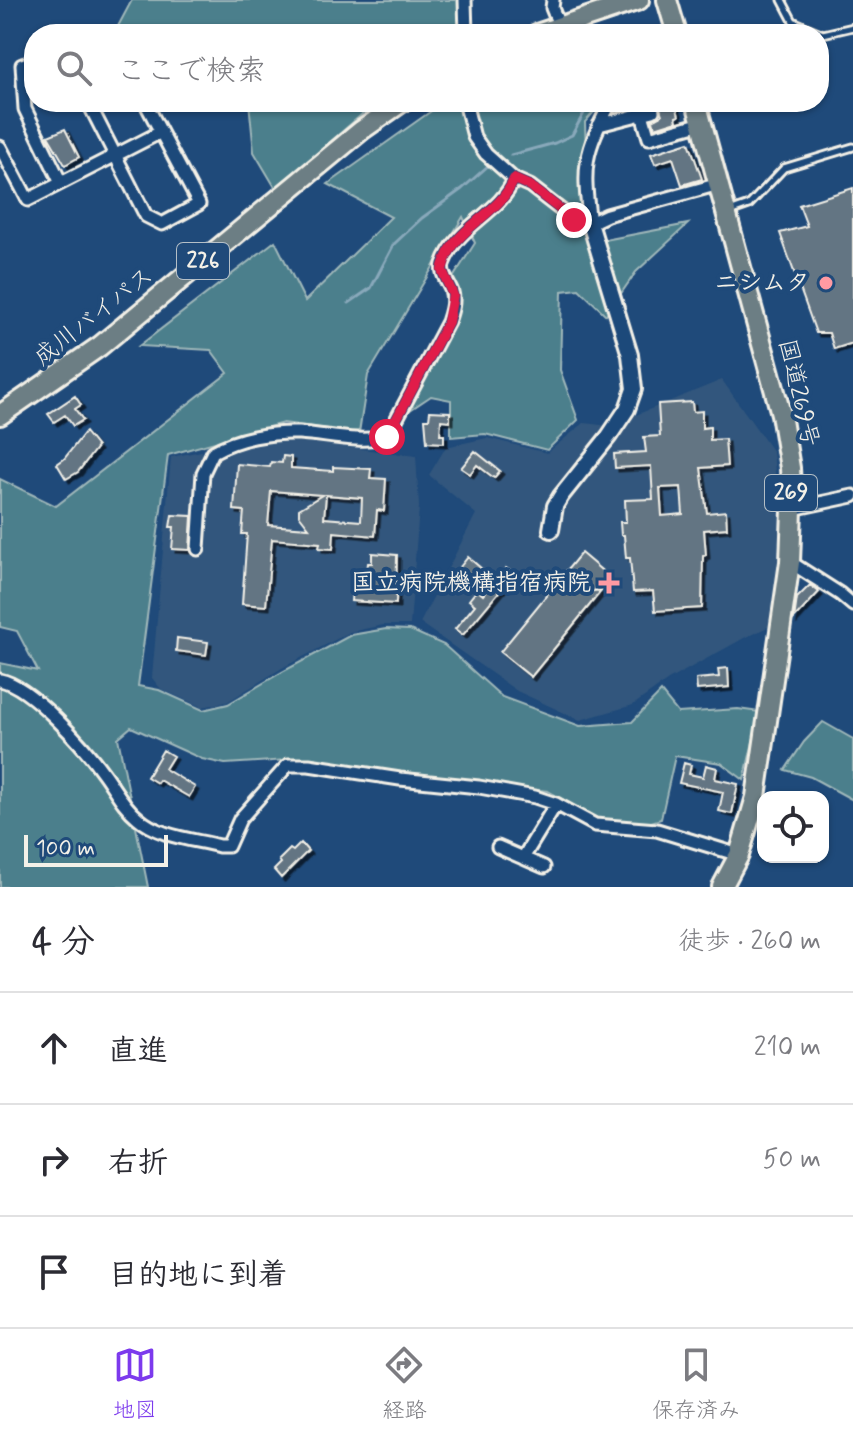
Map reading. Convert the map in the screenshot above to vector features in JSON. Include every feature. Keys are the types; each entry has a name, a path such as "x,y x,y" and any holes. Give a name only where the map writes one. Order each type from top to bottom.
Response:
{"highway":[{"path":"562,24 639,0"},
{"path":"667,0 674,24"},
{"name":"成川バイパス","path":"0,415 100,346 388,112"},
{"name":"国道269号","path":"699,112 785,431 792,509 790,562 756,797 739,855 722,887"}],"street":[{"path":"465,0 466,24"},
{"path":"553,0 552,8 559,24"},
{"path":"24,64 24,94"},
{"path":"26,112 61,183"},
{"path":"93,112 146,216 162,224 199,204 150,112"},
{"path":"468,112 474,137 486,154 514,179 530,186 574,220 590,223 607,215 719,184"},
{"path":"551,530 555,506 609,436 627,409 634,389 630,355 590,223 585,163 606,112"},
{"path":"599,125 648,112 649,138 702,123"},
{"path":"0,147 28,200 161,132"},
{"path":"198,549 203,473 213,452 232,443 279,433 356,440 387,437 448,322 453,295 442,270 444,263 462,232 508,194 514,179"},
{"path":"792,509 853,496"},
{"path":"790,562 853,605"},
{"path":"0,680 13,682 66,730 102,770 138,819 154,830 219,846 228,846 240,819 288,765 309,765 535,797 556,804 595,825 657,830 739,855"},
{"path":"523,858 556,804"},
{"path":"498,847 544,867"}],"lane":[{"path":"782,0 793,21 800,24"},
{"path":"829,33 853,27"},
{"path":"727,212 749,205 784,168 853,147"}],"shaded area":[{"name":"国立病院機構指宿病院","path":"722,380 773,452 782,542 772,625 668,680 633,705 580,720 517,691 420,623 476,514 429,475 446,447 487,438 547,453 584,423 609,426"},
{"path":"277,438 416,456 419,507 410,625 383,625 350,632 227,702 202,707 161,689 152,678 171,457 202,451 203,461 210,463 232,448"}],"green space":[{"path":"132,0 461,0 461,24 119,24"},
{"path":"250,112 365,112 276,189 254,152"},
{"path":"430,112 594,112 585,122 589,243 688,224 636,272 606,315 579,289 562,291 560,370 578,420 547,450 485,434 451,437 451,400 431,396 407,412 403,406 448,317 444,292 475,243 463,217 368,375 359,433 283,423 168,455 138,686 159,690 203,710 228,704 351,635 386,629 410,630 444,645 502,697 580,726 632,722 661,692 678,713 738,709 760,712 744,780 721,763 675,756 661,819 638,826 603,822 548,791 427,778 304,759 225,764 202,759 131,727 118,738 148,887 0,887 0,663 38,671 17,631 0,627 0,479 56,506 228,373 211,350 139,346 275,241 305,301 391,217 328,184"},
{"path":"823,722 853,739 853,800 811,777 785,770 804,742"}],"building":[{"path":"661,112 678,112 679,116 676,117 677,121 655,128 653,120 662,115"},
{"path":"65,129 79,157 65,165 48,136"},
{"path":"689,142 702,179 682,185 673,158 655,164 651,154"},
{"name":"ニシムタ","path":"853,188 853,343 834,349 829,333 816,333 780,233 807,226 799,205"},
{"path":"75,396 81,405 75,409 83,420 73,426 65,415 54,422 48,414"},
{"path":"692,402 693,412 702,411 702,428 710,427 710,440 725,439 727,466 701,468 707,513 726,511 727,528 704,530 706,555 703,556 702,608 655,611 653,591 633,592 630,558 626,558 620,522 626,522 625,500 653,499 651,466 615,468 614,454 646,452 644,437 660,436 658,404","holes":["681,487 683,514 662,516 660,488"]},
{"path":"430,411 450,412 450,421 441,420 440,435 444,435 444,443 427,442 425,419 429,419"},
{"path":"85,432 97,447 78,472 66,479 57,464"},
{"path":"475,451 500,471 494,478 477,465 470,474 461,468"},
{"path":"283,456 291,457 291,468 333,471 333,467 371,469 370,478 386,479 384,511 377,510 375,536 334,532 333,549 319,548 320,543 272,539 266,606 242,604 247,534 242,534 244,511 234,510 237,464 270,467 271,462 282,463","holes":["271,491 322,495 299,509 299,515 309,528 268,525","326,495 362,498 361,521 324,518"]},
{"path":"172,515 192,516 190,550 172,549"},
{"path":"372,553 397,555 396,604 351,601 353,580 366,581"},
{"path":"581,553 607,575 594,591 602,590 531,677 500,652"},
{"path":"468,557 483,570 471,585 456,572"},
{"path":"506,568 514,574 463,635 455,629 475,605 469,600 477,590 483,595"},
{"path":"810,585 819,592 794,619 797,598"},
{"path":"177,638 208,642 206,655 176,651"},
{"path":"728,668 729,687 697,690 696,679 719,677 718,669"},
{"path":"163,750 173,756 165,769 195,787 189,797 159,780 157,783 147,777"},
{"path":"684,763 691,765 689,774 703,777 706,765 717,768 715,779 738,784 732,814 719,811 723,792 679,783"},
{"path":"301,843 308,851 281,878 274,870 281,863 279,860"}],"waterway":[{"path":"511,155 572,135 585,112"},
{"path":"349,303 371,288 394,244 489,165"}],"place":[{"name":"ニシムタ","path":"826,283"},
{"name":"国立病院機構指宿病院","path":"609,583"}],"route":[{"path":"387,437 448,322 453,295 442,270 462,232 508,194 514,179 530,186 574,220"}]}
